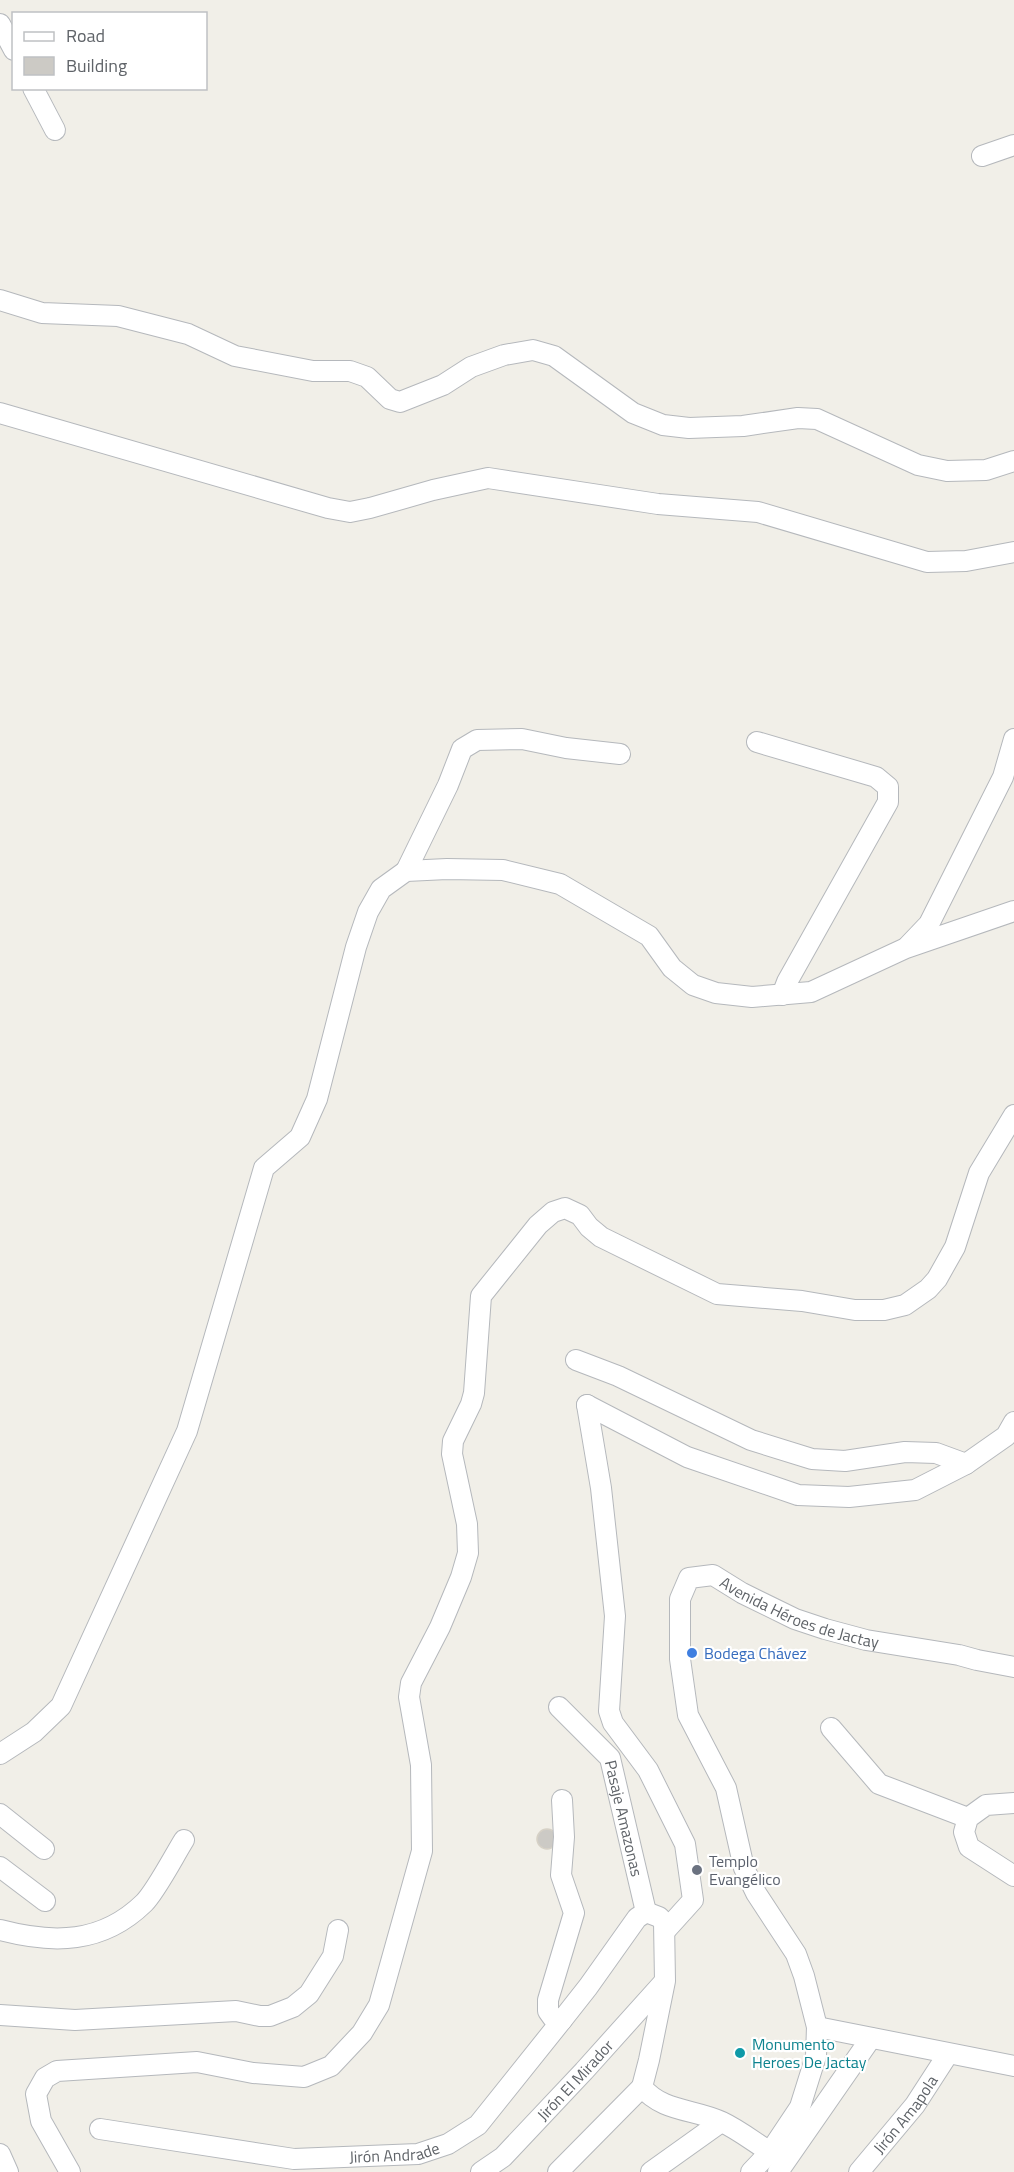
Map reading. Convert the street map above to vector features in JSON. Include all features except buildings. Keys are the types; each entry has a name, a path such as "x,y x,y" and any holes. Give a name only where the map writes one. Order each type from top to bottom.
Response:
{"street":[{"path":"0,24 12,46"},
{"path":"34,90 55,130"},
{"path":"982,156 1014,145"},
{"path":"0,300 42,313 118,315 188,334 235,356 314,371 350,371 367,377 390,399 400,402 443,385 471,367 504,355 533,350 554,356 573,372 633,413 663,425 689,428 743,426 798,418 817,419 918,465 946,471 986,470 1014,461"},
{"path":"0,414 328,508 350,512 488,478 658,504 758,512 927,562 966,561 1014,552"},
{"path":"0,1754 34,1732 61,1706 187,1431 264,1168 300,1137 317,1099 356,948 368,912 381,889 406,871 448,785 462,748 477,740 522,739 566,748 620,754"},
{"path":"906,948 929,924 1003,777 1014,739"},
{"path":"757,742 876,777 888,787 888,802 787,982 783,995"},
{"path":"406,871 503,870 560,884 649,936 672,968 693,985 716,993 752,997 812,992 906,948 1014,911"},
{"path":"70,2172 41,2121 36,2094 45,2078 57,2071 197,2062 253,2073 304,2077 331,2066 362,2033 379,2005 422,1851 421,1765 409,1697 411,1683 440,1627 461,1577 468,1553 467,1524 452,1454 453,1441 474,1393 481,1296 538,1225 553,1212 565,1208 580,1215 601,1237 717,1294 802,1301 855,1310 884,1310 905,1305 917,1298 937,1278 955,1247 979,1173 1014,1115"},
{"path":"576,1360 618,1376 751,1440 813,1459 845,1461 905,1452 936,1453 966,1464"},
{"path":"664,1931 693,1900 685,1844 648,1770 613,1723 609,1711 615,1616 601,1488 587,1405 687,1457 798,1495 849,1497 915,1490 966,1464 1005,1436 1014,1422"},
{"name":"Avenida Héroes de Jactay","path":"751,2172 770,2152 800,2107 816,2056 817,2027 796,1954 756,1893 744,1868 726,1788 688,1715 680,1659 680,1599 689,1578 713,1575 742,1593 795,1619 825,1629 866,1640 959,1655 1014,1667"},
{"name":"Pasaje Amazonas","path":"559,1707 610,1758 646,1912"},
{"path":"831,1728 879,1784 968,1818"},
{"path":"562,1800 564,1838 561,1875 574,1913 548,2000 548,2011 553,2018 562,2020"},
{"path":"1014,1803 986,1805 968,1818 964,1832 969,1847 1014,1876"},
{"path":"0,1814 44,1849"},
{"path":"0,1930 32,1938 71,1939 91,1935 119,1921 145,1902 184,1840"},
{"path":"0,1867 45,1901"},
{"path":"558,2172 642,2087 664,1981 664,1922 659,1917 646,1912"},
{"name":"Jirón Andrade","path":"100,2128 294,2159 418,2154 448,2144 478,2125 588,1987 638,1918 646,1912"},
{"path":"0,2015 75,2019 236,2011 270,2016 293,2007 309,1994 333,1956 338,1930"},
{"name":"Jirón El Mirador","path":"481,2172 503,2157 664,1981"},
{"path":"817,2027 1014,2066"},
{"path":"778,2172 871,2038"},
{"name":"Jirón Amapola","path":"858,2172 915,2105 948,2054"},
{"path":"642,2087 650,2097 721,2122 770,2152"},
{"path":"651,2172 721,2122"},
{"path":"0,2154 8,2172"}],"place":[{"name":"Bodega Chávez","path":"692,1653"},
{"name":"Templo Evangélico","path":"697,1870"},
{"name":"Monumento Heroes De Jactay","path":"740,2053"}]}
